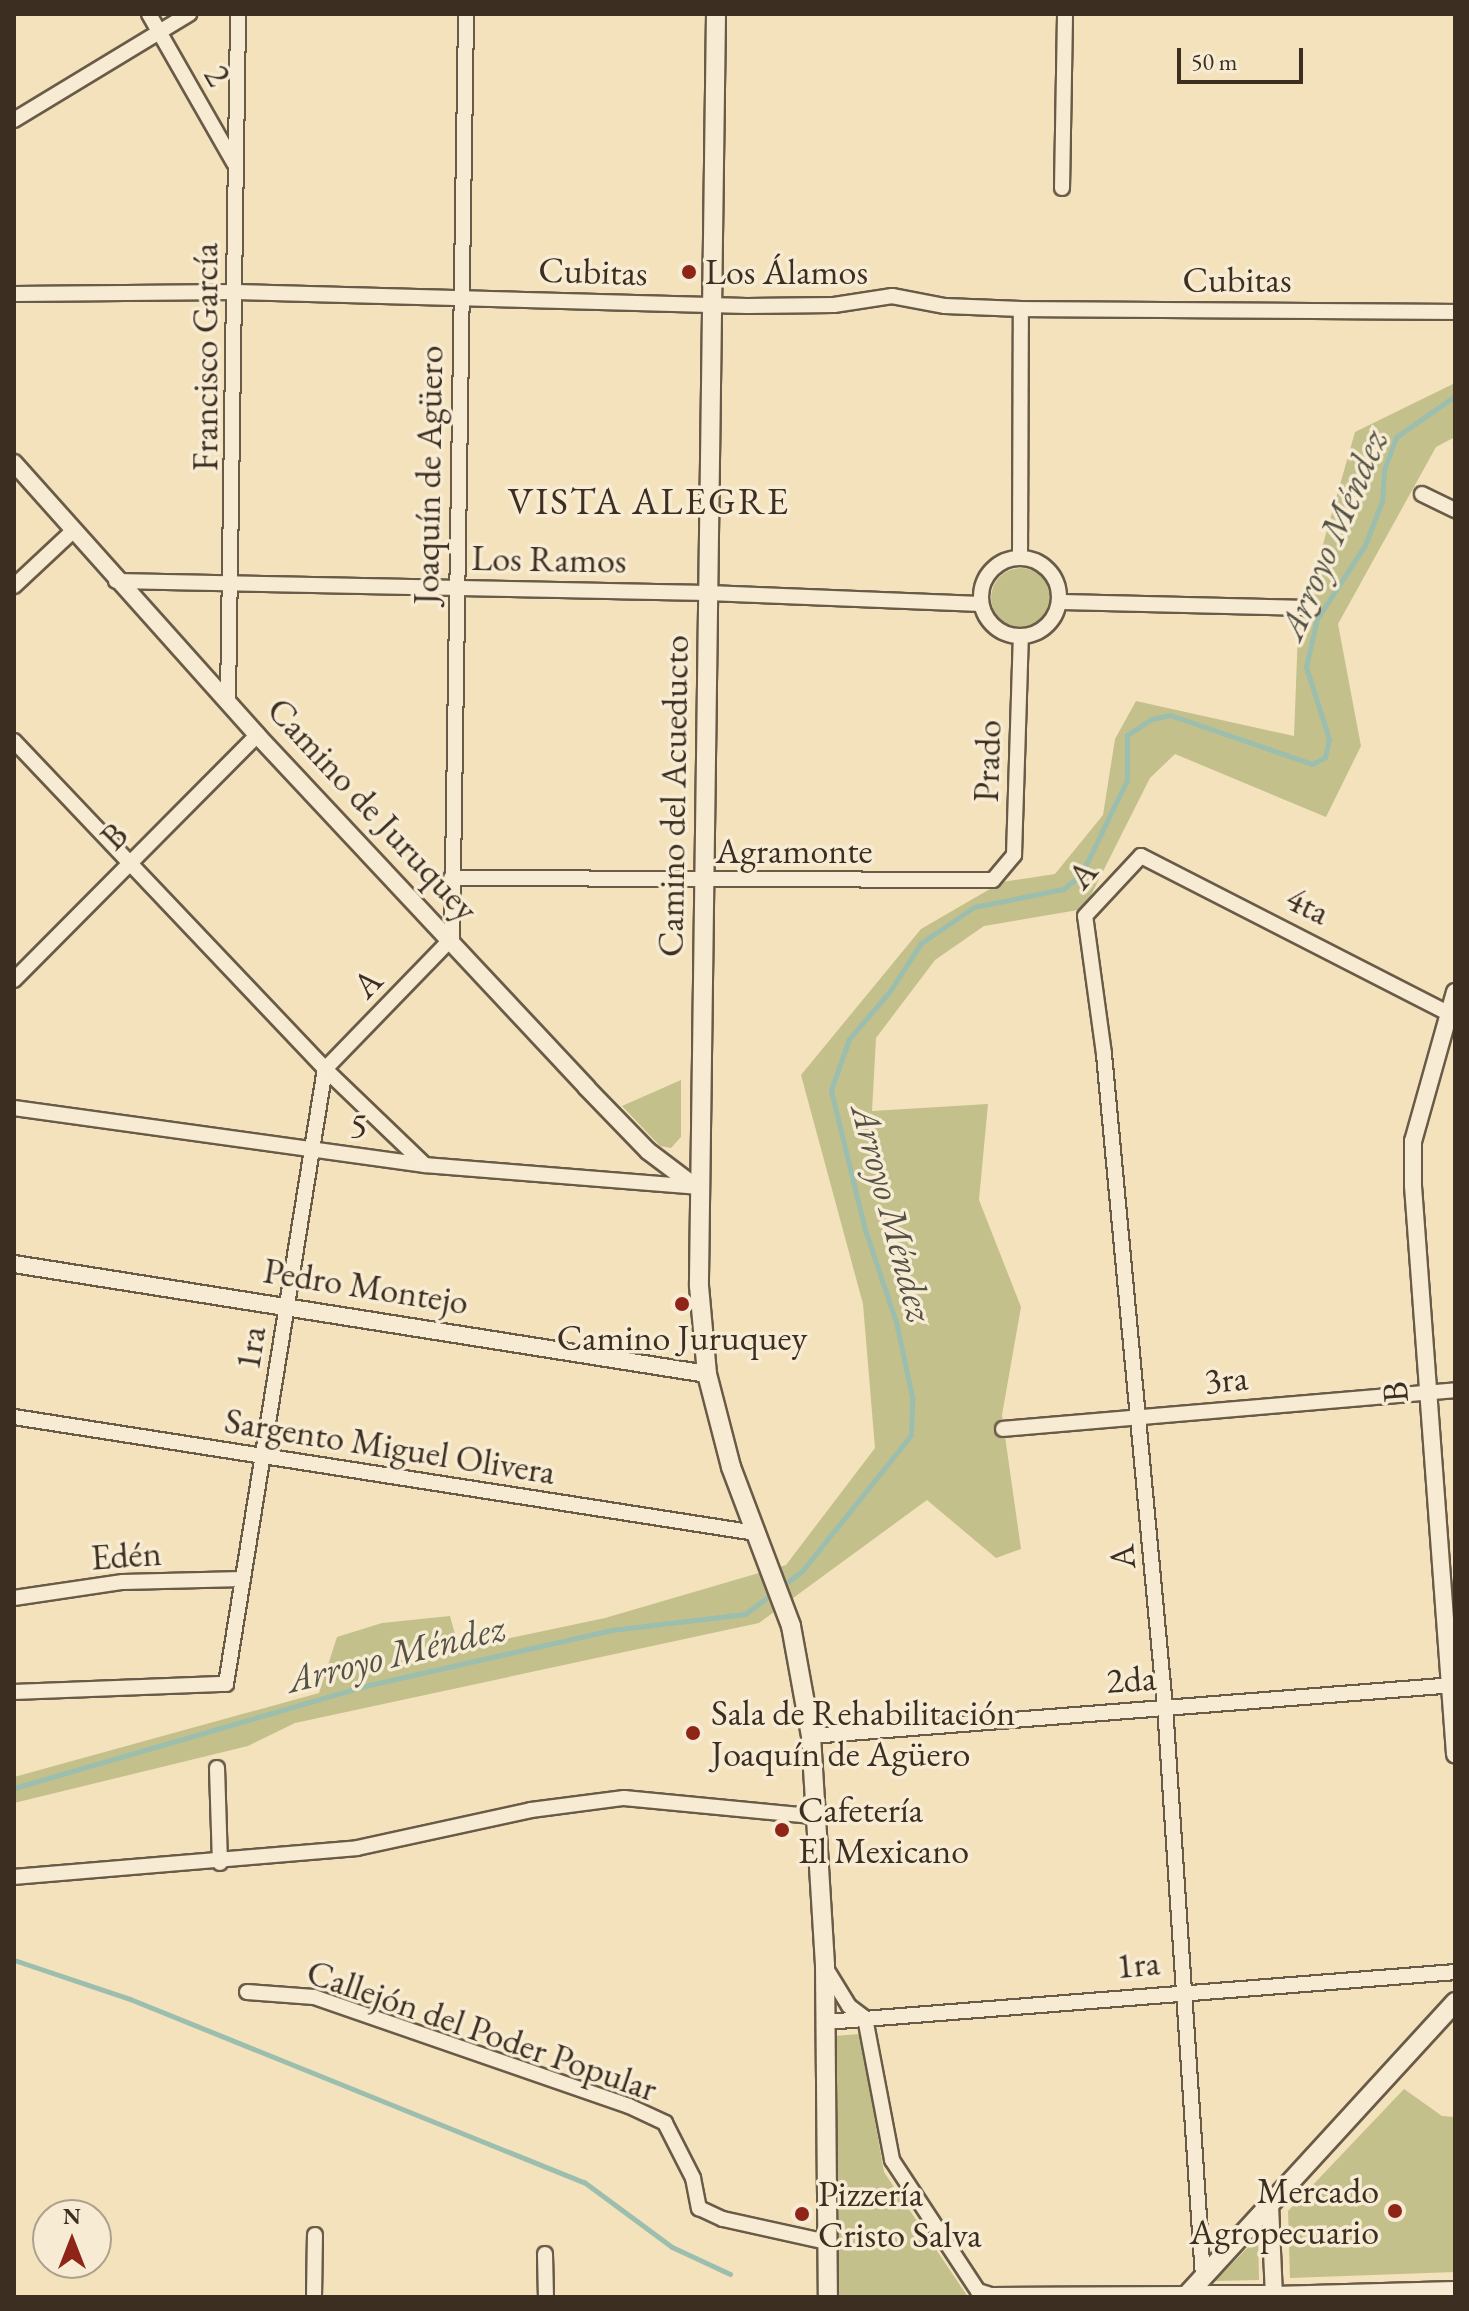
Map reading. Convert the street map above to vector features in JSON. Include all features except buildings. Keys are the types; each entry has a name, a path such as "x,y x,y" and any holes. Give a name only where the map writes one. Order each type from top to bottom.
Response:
{"main road":[{"name":"Camino del Acueducto","path":"716,14 716,305 696,1187 707,1374 731,1467 791,1626 811,1736 820,1817 825,1966 828,2297"},
{"path":"1186,2295 1455,2002"}],"street":[{"name":"2","path":"149,14 235,165"},
{"path":"14,120 189,14"},
{"name":"Francisco García","path":"228,700 233,583 238,14"},
{"name":"Joaquín de Agüero","path":"452,938 466,14"},
{"path":"1062,188 1065,14"},
{"name":"Cubitas","path":"14,294 236,292 716,305 834,305 892,296 945,306 1021,309 1455,312"},
{"path":"1020,558 1021,309"},
{"name":"Camino de Juruquey","path":"14,463 116,581 257,735 452,938 648,1151 696,1187"},
{"path":"1422,494 1455,510"},
{"path":"14,586 73,531"},
{"path":"1020,558 1033,560 1053,576 1059,602 1043,629 1021,636 991,624 981,604 981,590 994,567 1020,558"},
{"name":"Los Ramos","path":"116,581 708,593 981,604"},
{"path":"1059,602 1312,608"},
{"name":"Prado","path":"993,880 1014,855 1021,636"},
{"name":"B","path":"14,980 257,735"},
{"path":"14,741 129,867 325,1069 425,1165"},
{"name":"A","path":"1141,856 1085,916 1139,1417 1165,1707 1187,1990 1203,2277"},
{"name":"4ta","path":"1141,856 1448,1025"},
{"name":"Agramonte","path":"451,878 993,880"},
{"name":"A","path":"325,1069 452,938"},
{"name":"B","path":"1455,992 1413,1141 1427,1392 1453,1685 1455,1754"},
{"name":"1ra","path":"14,1692 226,1684 325,1069"},
{"name":"5","path":"14,1108 425,1165 696,1187"},
{"name":"Pedro Montejo","path":"14,1264 707,1374"},
{"name":"3ra","path":"1003,1429 1455,1390"},
{"name":"Sargento Miguel Olivera","path":"14,1417 756,1533"},
{"name":"Edén","path":"14,1598 123,1582 243,1579"},
{"name":"2da","path":"811,1736 1453,1685"},
{"path":"217,1768 220,1863"},
{"path":"14,1877 220,1863 357,1848 566,1804 624,1798 820,1817"},
{"path":"825,1966 849,2006 865,2018 892,2160 978,2291 991,2295 1274,2295 1455,2289"},
{"name":"1ra","path":"826,2022 1187,1990 1455,1972"},
{"name":"Callejón del Poder Popular","path":"247,1992 314,1997 629,2106 665,2123 693,2178 699,2208 723,2219 827,2242"},
{"path":"1270,2205 1274,2295"},
{"path":"314,2297 315,2235"},
{"path":"545,2254 546,2297"}],"shaded area":[{"path":"1455,383 1455,437 1436,447 1338,624 1361,746 1326,817 1175,754 1150,778 1084,909 984,926 935,960 876,1038 872,1111 988,1104 979,1200 1021,1307 1002,1415 1021,1549 996,1558 927,1500 759,1623 295,1723 248,1746 14,1803 14,1777 319,1693 337,1637 382,1623 450,1616 459,1649 605,1618 786,1565 875,1448 863,1304 801,1075 921,929 1002,882 1055,874 1103,815 1115,739 1136,701 1294,736 1298,632 1355,432"},
{"path":"1021,568 1032,570 1042,577 1049,587 1049,609 1042,619 1032,626 1021,628 1010,626 1000,619 993,609 991,598 993,587 1000,577 1010,570"},
{"path":"681,1080 681,1137 671,1148 660,1146 622,1106"},
{"path":"860,2034 884,2172 968,2297 837,2297 834,2036"},
{"path":"1404,2089 1442,2116 1455,2117 1455,2272 1290,2278 1288,2211"},
{"path":"1258,2237 1259,2280 1215,2281"}],"waterway":[{"name":"Arroyo Méndez","path":"14,1788 365,1686 612,1630 745,1614 802,1571 911,1435 912,1397 896,1322 865,1230 831,1090 849,1039 890,991 921,943 974,907 1063,889 1081,875 1127,780 1127,735 1152,719 1170,715 1312,764 1325,757 1329,739 1306,667 1317,619 1365,545 1382,501 1384,470 1396,437 1455,396"},
{"path":"14,1960 130,1999 584,2182 672,2247 730,2274"}],"place":[{"name":"Los Álamos","path":"689,272"},
{"name":"Camino Juruquey","path":"682,1304"},
{"name":"Sala de Rehabilitación Joaquín de Agüero","path":"693,1733"},
{"name":"Cafetería El Mexicano","path":"782,1830"},
{"name":"Mercado Agropecuario","path":"1395,2211"},
{"name":"Pizzería Cristo Salva","path":"802,2214"}],"district":[{"name":"VISTA ALEGRE","path":"649,501"}]}
